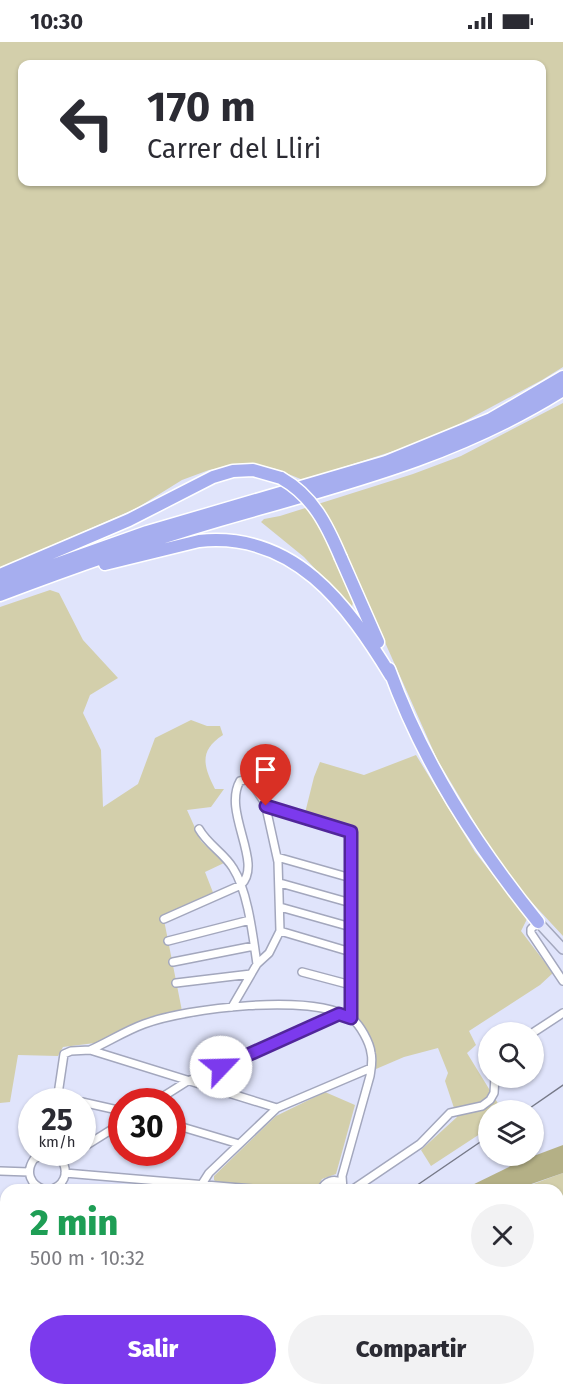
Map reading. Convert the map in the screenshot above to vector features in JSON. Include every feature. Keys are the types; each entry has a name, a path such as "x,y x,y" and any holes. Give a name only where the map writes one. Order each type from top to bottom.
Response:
{"highway":[{"path":"0,584 147,532 386,462 491,418 563,377"},
{"path":"0,595 150,542 329,490 423,459 499,426 563,390"},
{"path":"0,575 129,520 213,477 233,471 253,470 291,483 311,501 324,522 418,737 450,798 489,858 538,922"},
{"path":"15,589 199,541 248,543 279,555 328,590 358,624 391,676"}],"main road":[{"path":"538,922 563,950"}],"street":[{"path":"164,919 241,885 246,879 248,867 236,811 236,792 240,781 249,779 266,806 277,857 280,883 280,931 269,953 257,964 232,1007"},
{"path":"266,806 351,832 351,1018 369,1045 372,1054 370,1076 343,1184"},
{"path":"199,829 210,845 228,860 241,885 257,964"},
{"path":"277,857 351,878"},
{"path":"280,883 351,903"},
{"path":"280,907 351,927"},
{"path":"168,940 250,921"},
{"path":"538,922 531,929 531,933 563,981"},
{"path":"280,931 351,952"},
{"path":"173,962 254,946"},
{"path":"302,972 351,985"},
{"path":"176,983 251,974"},
{"path":"90,1050 143,1024 232,1007 318,1007 351,1018"},
{"path":"544,1025 563,1013"},
{"path":"177,1088 339,1014"},
{"path":"59,1088 64,1054 71,1051 90,1050 186,1082 277,1108"},
{"path":"206,1184 209,1173 277,1108 371,1068"},
{"path":"361,1184 420,1144 450,1113 478,1108 486,1103 494,1093 494,1088"},
{"path":"186,1128 239,1144"},
{"path":"30,1166 32,1181 37,1184"},
{"path":"60,1184 65,1173 63,1166"},
{"path":"0,1171 29,1172"},
{"path":"65,1173 175,1184"},
{"path":"326,1184 335,1180 340,1184"}],"shaded area":[{"path":"0,42 563,42 563,367 452,428 403,448 303,480 276,469 251,464 209,470 182,480 137,508 0,568"},
{"path":"563,403 563,936 525,895 487,843 437,759 346,555 340,553 353,602 352,607 347,606 304,557 261,522 264,519 413,474 461,456"},
{"path":"50,590 59,593 83,640 118,678 90,695 83,713 101,750 103,807 138,784 155,738 191,720 207,726 220,726 223,735 210,747 206,766 215,789 224,789 211,807 187,810 201,841 224,863 205,872 214,895 163,915 182,1011 140,1022 95,1043 63,1047 58,1056 18,1055 10,1102 0,1103 0,607"},
{"path":"416,755 475,852 527,919 521,931 553,973 540,985 483,1022 478,1022 478,1025 469,1031 476,1045 467,1053 478,1071 478,1088 488,1088 496,1100 478,1100 478,1135 431,1166 421,1150 457,1117 445,1081 448,1073 438,1048 404,1057 376,1069 371,1045 355,1013 355,830 353,827 305,813 320,762 364,775"},
{"path":"325,1092 355,1105 336,1174 322,1179 319,1184 216,1182 214,1176 276,1116"},
{"path":"563,1145 563,1173 531,1184 474,1184 511,1166 544,1166 544,1152"},
{"path":"563,1173 563,1184 533,1184"}],"railway":[{"path":"541,1100 563,1085"},
{"path":"419,1184 478,1144"}],"route":[{"path":"221,1067 339,1014 351,1018 351,832 266,806"}]}
